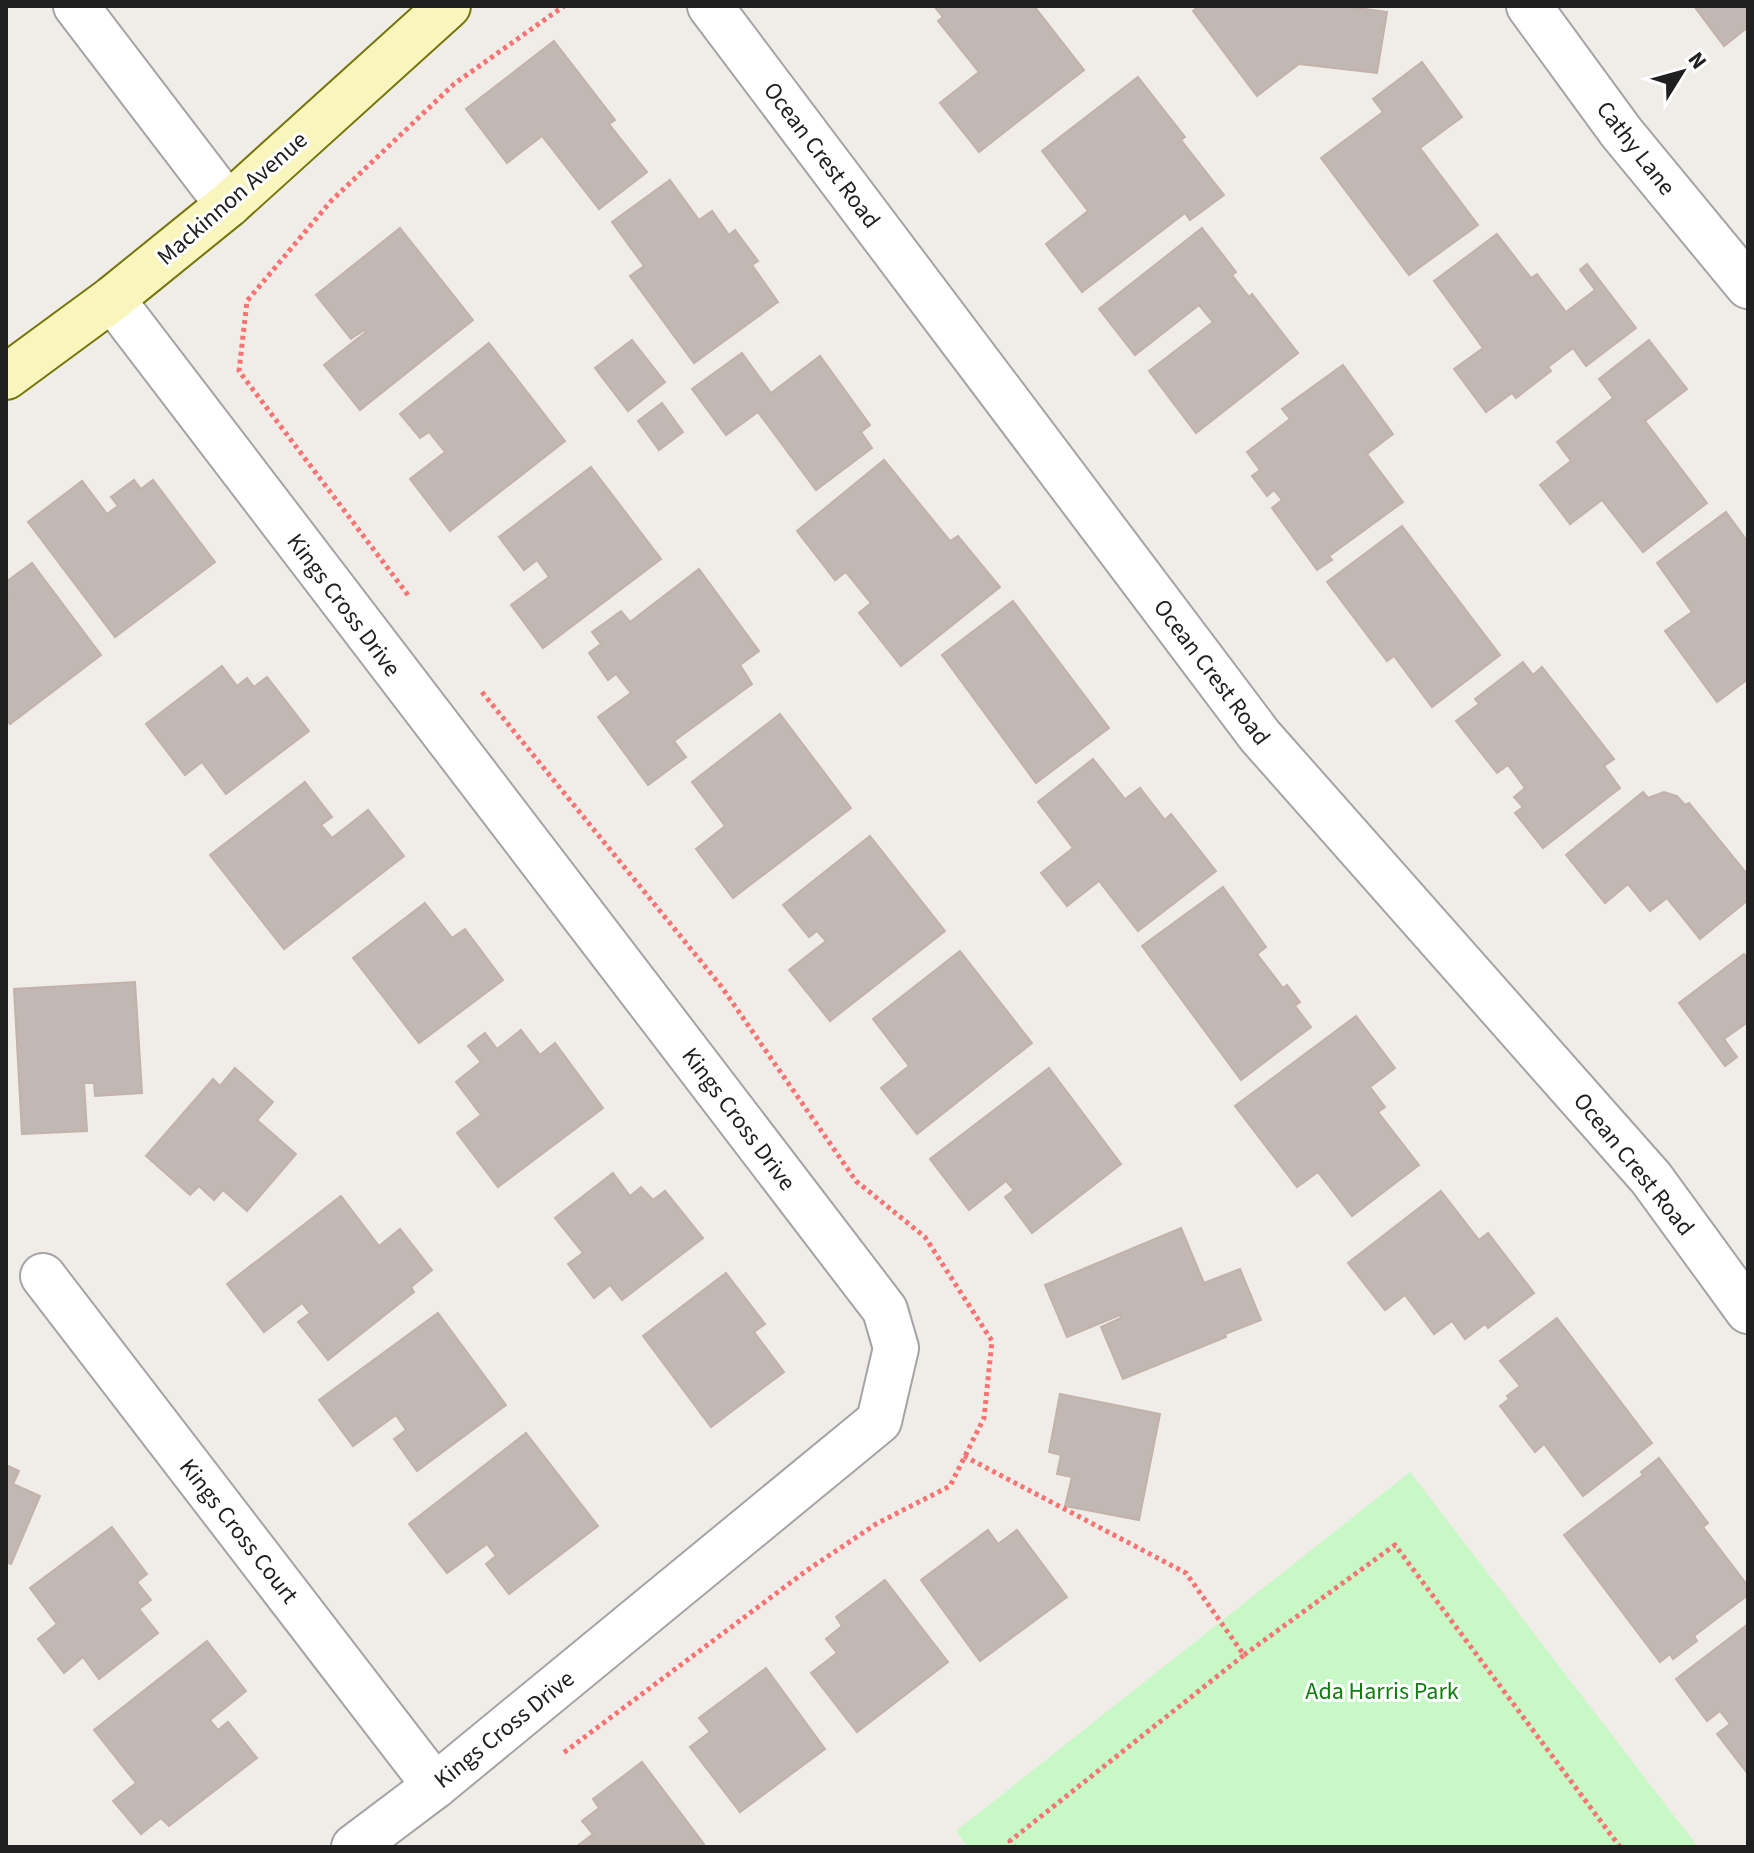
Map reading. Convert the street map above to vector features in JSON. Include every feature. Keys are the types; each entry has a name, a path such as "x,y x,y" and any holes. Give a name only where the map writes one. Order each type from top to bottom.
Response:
{"street":[{"path":"76,6 228,205"},
{"name":"Mackinnon Avenue","path":"6,377 112,299 228,205 448,6"},
{"name":"Ocean Crest Road","path":"710,6 1260,736 1651,1178 1748,1311"},
{"name":"Cathy Lane","path":"1529,6 1621,132 1748,286"},
{"name":"Kings Cross Drive","path":"112,299 885,1310 896,1348 879,1421 435,1786 354,1847"},
{"name":"Kings Cross Court","path":"43,1276 435,1786"}],"path":[{"path":"411,599 239,371 247,301 331,201 454,84 564,6"},
{"path":"478,687 721,986 856,1181 925,1237 992,1341 984,1418 950,1486 876,1524 806,1571 552,1761"},
{"path":"964,1456 1186,1573 1244,1655"},
{"path":"1014,1847 1010,1841 1244,1655 1395,1545 1620,1847"}],"green space":[{"name":"Ada Harris Park","path":"1410,1472 1698,1847 968,1847 956,1831"}],"building":[{"path":"934,6 1034,6 1084,70 979,152 940,103 979,72 938,21 943,17"},
{"path":"1199,6 1344,6 1387,12 1377,73 1299,64 1257,96 1193,11"},
{"path":"1694,6 1748,6 1748,27 1724,46"},
{"path":"554,41 615,120 609,124 647,172 599,209 542,136 507,163 466,109"},
{"path":"1422,62 1462,117 1420,148 1478,225 1409,275 1321,158 1383,112 1373,99"},
{"path":"1138,77 1185,137 1181,140 1224,195 1190,220 1185,213 1082,292 1046,244 1088,211 1042,151"},
{"path":"670,180 699,220 712,211 729,235 735,230 758,261 752,265 778,302 694,363 630,276 644,266 612,222"},
{"path":"400,228 473,320 360,410 324,365 366,332 364,330 351,339 316,295"},
{"path":"1202,228 1236,272 1232,275 1249,297 1252,294 1298,353 1196,433 1149,371 1213,322 1199,305 1135,355 1099,309"},
{"path":"1497,234 1531,278 1537,274 1566,312 1595,290 1580,270 1587,264 1636,328 1586,366 1573,348 1548,367 1551,371 1516,398 1512,393 1486,412 1454,369 1483,348 1434,281"},
{"path":"632,340 665,382 628,411 595,368"},
{"path":"1649,340 1687,389 1645,421 1707,503 1643,552 1602,500 1570,524 1540,485 1571,461 1557,442 1613,398 1599,379"},
{"path":"489,343 565,441 450,531 410,479 445,452 429,432 420,438 400,414"},
{"path":"742,353 771,393 820,356 870,425 861,432 872,448 816,490 758,412 726,435 692,389"},
{"path":"1343,365 1393,434 1367,454 1403,502 1329,556 1332,560 1317,570 1272,508 1282,500 1274,490 1267,496 1252,476 1260,470 1247,452 1290,419 1282,409"},
{"path":"662,403 683,432 659,450 638,421"},
{"path":"884,460 950,541 958,536 1000,587 901,666 859,613 871,603 846,572 835,580 797,531"},
{"path":"591,467 661,559 543,648 511,605 549,577 537,560 524,570 499,537"},
{"path":"134,480 141,489 153,480 215,562 115,637 28,522 82,481 107,514 118,506 111,497"},
{"path":"1726,512 1748,542 1748,679 1717,702 1665,631 1692,612 1657,563"},
{"path":"1402,526 1500,655 1432,707 1394,656 1387,661 1327,582"},
{"path":"32,563 101,655 10,724 6,719 6,602 9,600 6,582"},
{"path":"699,569 759,651 740,665 752,684 674,741 686,757 648,785 598,717 631,693 616,674 608,680 589,653 601,644 592,632 621,611 630,622"},
{"path":"1013,601 1109,728 1036,783 942,655"},
{"path":"1523,662 1533,675 1542,667 1614,759 1604,766 1620,788 1543,848 1515,813 1523,807 1514,797 1525,788 1508,765 1497,773 1456,721 1479,704 1475,699"},
{"path":"222,666 237,686 247,678 254,687 267,677 309,731 226,794 202,762 185,775 146,724"},
{"path":"780,714 851,808 733,898 696,849 725,826 692,782"},
{"path":"1093,759 1125,799 1140,788 1165,820 1171,814 1216,871 1138,931 1099,881 1067,906 1041,873 1073,848 1038,802"},
{"path":"305,782 332,817 321,825 332,838 368,810 404,856 284,949 210,855"},
{"path":"1643,792 1648,798 1664,792 1677,796 1685,805 1689,803 1748,875 1748,900 1700,939 1667,898 1650,911 1628,884 1605,903 1566,855"},
{"path":"870,836 945,931 830,1021 789,970 826,941 817,931 809,937 783,905"},
{"path":"1223,887 1266,947 1257,954 1283,988 1287,985 1300,1002 1295,1006 1311,1027 1241,1080 1142,946"},
{"path":"425,903 452,938 465,929 503,980 419,1043 353,958"},
{"path":"960,951 1032,1043 917,1134 881,1088 909,1066 873,1019"},
{"path":"1744,954 1748,959 1748,1022 1724,1039 1737,1057 1725,1066 1679,1003"},
{"path":"135,982 142,1093 95,1096 94,1083 84,1083 87,1131 22,1134 14,989"},
{"path":"1356,1016 1395,1068 1370,1087 1385,1107 1378,1112 1419,1165 1352,1216 1318,1172 1297,1187 1235,1106"},
{"path":"521,1030 540,1055 555,1043 603,1108 498,1187 457,1133 481,1115 456,1082 481,1062 468,1046 485,1033 497,1049"},
{"path":"235,1068 273,1102 257,1120 296,1154 247,1211 223,1190 214,1200 199,1186 190,1195 146,1156 213,1079 220,1086"},
{"path":"1049,1068 1121,1164 1032,1233 1005,1197 1014,1190 1006,1181 969,1210 930,1159"},
{"path":"613,1173 630,1196 641,1187 653,1200 665,1191 703,1238 622,1300 610,1285 594,1298 568,1264 583,1253 555,1218"},
{"path":"1441,1191 1479,1240 1488,1233 1534,1293 1488,1328 1485,1324 1465,1339 1452,1321 1434,1334 1405,1295 1385,1310 1348,1263"},
{"path":"341,1196 379,1246 400,1229 432,1270 411,1287 414,1292 328,1360 298,1322 310,1313 302,1303 264,1332 227,1284"},
{"path":"1181,1228 1204,1283 1240,1269 1261,1320 1123,1379 1101,1327 1121,1318 1120,1315 1067,1337 1045,1285"},
{"path":"726,1273 765,1324 754,1332 784,1372 711,1427 643,1336"},
{"path":"438,1313 506,1405 417,1471 394,1439 406,1430 396,1415 353,1446 319,1400"},
{"path":"1557,1318 1652,1443 1583,1496 1544,1444 1535,1452 1500,1406 1520,1386 1500,1361"},
{"path":"1060,1394 1160,1414 1139,1520 1065,1506 1072,1477 1057,1474 1061,1455 1049,1452"},
{"path":"526,1433 598,1526 509,1594 486,1564 496,1556 487,1544 447,1573 409,1524"},
{"path":"1659,1458 1708,1523 1703,1527 1748,1586 1748,1595 1694,1636 1697,1641 1673,1659 1670,1654 1660,1662 1564,1535 1643,1475 1641,1472"},
{"path":"6,1465 19,1471 13,1484 40,1496 11,1564 6,1562"},
{"path":"112,1527 147,1574 137,1582 151,1600 139,1609 158,1633 99,1679 83,1657 64,1673 38,1639 57,1624 30,1588"},
{"path":"988,1530 998,1544 1017,1530 1067,1597 980,1661 921,1580"},
{"path":"885,1580 948,1662 857,1732 811,1673 837,1653 826,1639 842,1626 836,1617"},
{"path":"1748,1624 1748,1774 1717,1734 1730,1724 1720,1711 1707,1721 1676,1679"},
{"path":"207,1641 246,1691 210,1720 218,1730 228,1722 257,1758 169,1826 161,1818 141,1834 113,1801 136,1783 94,1730"},
{"path":"766,1668 825,1749 740,1812 690,1747 710,1732 699,1718"},
{"path":"642,1762 704,1844 700,1847 576,1847 593,1834 582,1821 599,1808 593,1799"}]}
